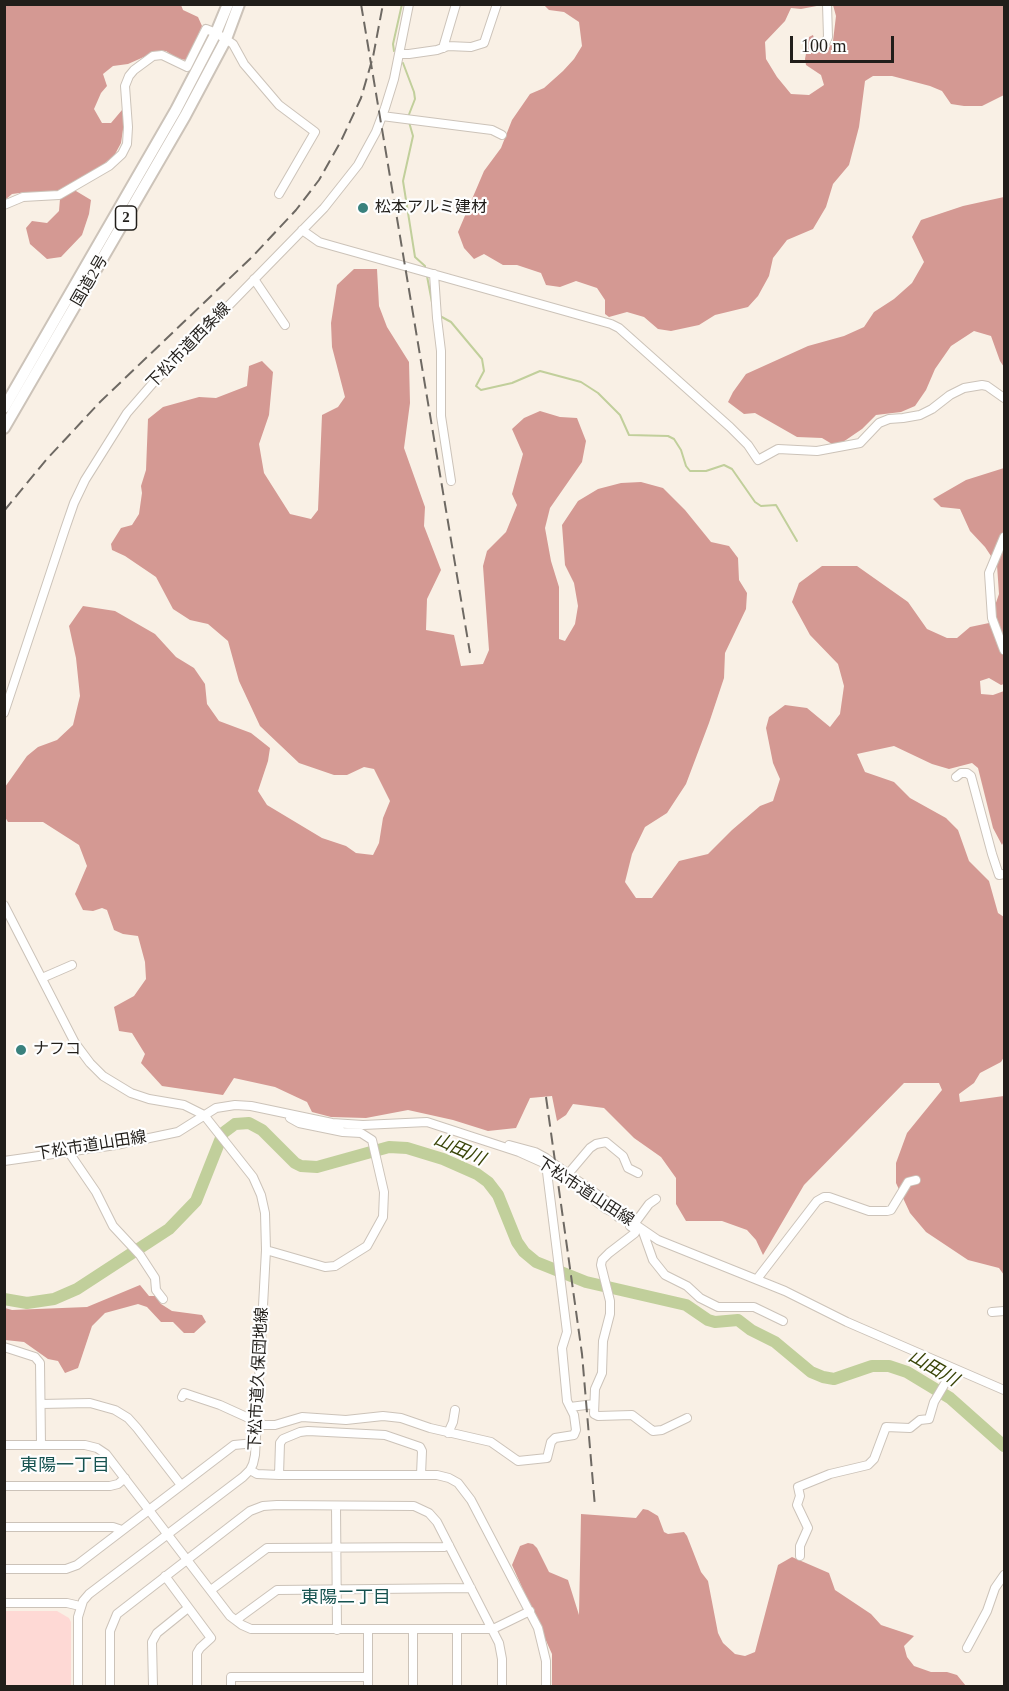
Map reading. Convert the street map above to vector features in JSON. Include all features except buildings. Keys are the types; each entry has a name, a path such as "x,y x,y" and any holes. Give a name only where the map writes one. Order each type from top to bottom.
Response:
{"highway":[{"name":"国道2号","path":"4,408 199,68 221,36 228,4"},
{"name":"国道2号","path":"4,428 185,116 221,36 239,4"}],"street":[{"name":"下松市道西条線","path":"5,708 64,529 85,480 127,413 324,208 358,165 382,116 394,79 409,4"},
{"path":"443,48 456,4"},
{"path":"399,54 471,47 484,43 497,4"},
{"path":"823,48 828,37 827,4"},
{"path":"4,205 23,197 59,195 109,166 123,154 127,144 128,127 125,86 129,76 153,56 162,55 187,67 206,29 232,44 244,64 279,105 315,132 279,194"},
{"path":"382,116 492,130 502,135"},
{"path":"302,231 319,242 620,328 730,427 748,445 758,460 778,449 817,452 860,443 879,423 889,418 920,415 964,388 987,386 1005,398"},
{"path":"434,274 441,351 441,416 451,481"},
{"path":"254,279 285,325"},
{"path":"1005,537 989,573 992,618 1005,650"},
{"path":"956,777 961,772 967,772 971,776 992,855 999,874 1005,873"},
{"path":"4,905 75,1043 103,1076 131,1093 149,1099 184,1105 204,1115"},
{"path":"42,978 72,965"},
{"name":"下松市道山田線","path":"4,1161 116,1145 178,1132 222,1106 251,1106 332,1124 427,1122 447,1127 548,1165 606,1209 635,1223 658,1240 758,1280 1005,1390"},
{"path":"266,1250 325,1267 335,1266 367,1246 383,1217 384,1192 372,1140 361,1134 299,1123 286,1114"},
{"name":"下松市道久保団地線","path":"80,1606 89,1594 250,1470 255,1455 266,1250 265,1213 261,1195 253,1177 204,1115"},
{"path":"568,1173 596,1143 606,1142 622,1156 628,1168 638,1173"},
{"path":"494,1144 507,1144 535,1152 615,1207 618,1218 636,1230 602,1260 601,1264 608,1292 610,1314 601,1355 602,1373 595,1389 594,1414 598,1416 632,1415 653,1431 662,1430 687,1419"},
{"path":"68,1151 96,1192 112,1226 140,1255 155,1278 156,1290 163,1299"},
{"path":"182,1397 184,1392 249,1417 256,1423 275,1425 302,1417 346,1420 383,1416 401,1418 448,1433 491,1442 518,1461 547,1458 547,1449 555,1438 574,1435 576,1430 574,1415 567,1401 562,1348 567,1332 548,1165"},
{"path":"758,1280 817,1201 829,1197 869,1211 887,1211 891,1210 908,1182 916,1180"},
{"path":"635,1223 656,1198"},
{"path":"642,1229 653,1260 660,1270 687,1286 700,1298 718,1307 754,1307 783,1321"},
{"path":"992,1312 1005,1311"},
{"path":"4,1347 35,1357 40,1363 41,1445"},
{"path":"800,1556 800,1546 808,1528 797,1505 800,1496 798,1487 830,1474 868,1465 874,1460 886,1427 910,1428 920,1420 929,1419 934,1402 947,1380 946,1375 936,1367 934,1360"},
{"path":"41,1404 90,1403 116,1410 137,1428 181,1485"},
{"path":"570,1407 594,1404"},
{"path":"448,1433 455,1410"},
{"path":"279,1475 280,1443 291,1435 308,1431 385,1435 420,1447 422,1451 421,1475"},
{"path":"4,1569 66,1569 77,1565 234,1445 255,1443"},
{"path":"4,1445 85,1445 97,1448 106,1454 211,1590 236,1620 250,1629 493,1629 530,1611"},
{"path":"250,1470 257,1474 279,1475 437,1475 449,1478 466,1491 530,1611 543,1644 546,1686"},
{"path":"4,1486 110,1486 118,1484 125,1478"},
{"path":"110,1686 110,1630 112,1622 123,1607 257,1508 278,1505 414,1506 429,1512 437,1522 499,1643 502,1659 502,1686"},
{"path":"336,1506 337,1630"},
{"path":"4,1527 112,1527 122,1530"},
{"path":"211,1590 267,1548 444,1547 449,1545"},
{"path":"967,1648 987,1611 995,1588 1005,1575"},
{"path":"165,1576 211,1638 197,1653 197,1686"},
{"path":"236,1620 277,1590 471,1587"},
{"path":"4,1603 67,1603 80,1606 78,1686"},
{"path":"153,1686 152,1642 157,1634 188,1608"},
{"path":"368,1630 368,1686"},
{"path":"413,1630 413,1686"},
{"path":"457,1630 457,1686"},
{"path":"231,1686 231,1677 368,1677"}],"shaded area":[{"path":"5,5 181,5 183,10 198,17 202,26 187,60 178,59 166,51 155,52 128,64 113,66 103,74 107,86 94,109 102,123 111,123 122,110 124,123 121,143 114,156 77,182 76,191 91,200 89,214 82,235 61,257 47,259 30,244 26,228 32,221 47,223 59,211 60,199 54,193 27,192 12,194 5,200"},
{"path":"544,5 822,5 801,9 791,8 785,21 765,42 766,59 791,94 809,95 824,85 821,75 806,65 809,37 813,35 817,49 827,51 833,41 836,16 833,5 1004,5 1004,95 982,106 964,106 951,104 942,91 930,86 892,76 873,76 865,81 859,127 849,165 833,184 826,207 813,229 787,240 773,258 769,276 758,296 748,307 715,315 699,325 671,331 658,329 644,317 627,312 609,317 605,314 605,300 597,288 576,281 560,287 546,285 541,273 517,265 503,265 484,254 474,259 464,248 458,232 484,171 501,148 512,120 530,94 544,88 563,71 582,46 579,22 564,12 549,10"},
{"path":"1004,197 1004,367 991,336 974,331 951,346 935,369 926,390 915,406 901,412 876,415 862,429 843,442 832,444 822,438 797,437 755,413 744,414 728,402 746,374 808,346 844,336 864,327 874,312 912,283 924,262 912,237 921,220 963,206"},
{"path":"354,269 377,269 379,306 387,327 409,362 410,403 404,448 425,507 424,526 441,570 427,599 426,630 454,635 461,666 483,664 489,650 483,566 487,551 506,532 517,505 512,494 523,454 512,429 524,418 540,411 560,417 577,418 586,441 582,462 550,508 545,528 559,587 559,639 565,641 575,624 578,606 574,583 565,565 562,525 578,501 598,489 621,483 641,482 663,488 685,510 711,542 729,546 738,558 739,580 747,593 746,609 725,653 724,678 686,784 667,813 645,827 632,854 625,882 636,898 652,898 679,861 708,854 760,806 773,801 780,779 773,763 766,728 769,717 785,705 807,708 830,727 840,714 844,686 838,664 810,635 792,602 799,583 822,566 857,566 908,602 927,629 947,638 957,638 970,627 989,623 999,594 997,565 970,531 960,509 941,507 933,499 966,480 1004,468 1004,684 1001,685 989,678 980,681 981,694 993,695 1004,691 1004,841 1002,845 993,828 978,768 972,763 949,769 932,764 894,746 857,754 865,772 894,782 910,798 946,818 958,830 969,861 989,881 998,913 1004,917 1004,1057 1001,1062 980,1073 974,1083 959,1094 960,1102 1004,1096 1004,1275 999,1268 968,1260 926,1232 910,1213 896,1183 896,1163 907,1133 942,1090 939,1083 904,1083 804,1185 763,1255 756,1240 747,1230 722,1221 686,1221 676,1204 676,1178 661,1157 634,1138 604,1108 573,1104 566,1115 557,1121 552,1096 530,1098 516,1128 488,1131 408,1110 366,1118 331,1117 312,1112 307,1102 275,1087 234,1078 223,1095 162,1086 141,1063 145,1054 132,1033 119,1031 114,1007 134,996 146,979 145,962 138,936 114,930 107,910 102,908 93,911 83,910 75,894 87,866 79,845 43,822 8,822 5,817 5,787 27,756 38,747 57,740 73,725 80,696 76,658 69,626 83,606 115,611 155,634 176,657 194,668 205,684 207,704 219,721 251,733 270,748 258,791 267,805 322,838 346,846 356,853 373,855 379,843 383,818 390,801 374,769 364,767 347,775 334,775 299,763 260,726 239,681 228,641 208,624 190,620 173,609 156,577 112,550 111,544 121,528 132,525 139,514 141,486 146,470 148,419 163,407 199,397 216,398 247,386 249,366 262,361 273,372 269,415 259,444 264,473 290,514 311,519 318,510 322,415 338,407 345,397 332,347 331,323 337,285"},
{"path":"140,1285 149,1296 155,1296 161,1304 172,1311 202,1315 206,1322 194,1333 184,1333 173,1322 161,1322 147,1307 138,1304 105,1313 92,1326 78,1368 65,1373 58,1361 48,1359 24,1342 5,1340 5,1308 12,1310 87,1307"},
{"path":"643,1509 658,1516 664,1532 668,1534 684,1532 687,1536 701,1572 708,1581 718,1633 723,1643 735,1654 745,1656 755,1652 778,1565 792,1557 829,1573 835,1590 871,1614 881,1625 914,1636 904,1646 907,1657 914,1666 931,1672 947,1672 957,1675 966,1686 552,1686 552,1654 512,1565 520,1546 533,1544 549,1572 568,1580 579,1615 581,1514 636,1518"},
{"path":"5,1611 57,1611 69,1618 71,1622 71,1686 5,1686"}],"waterway":[{"path":"394,51 393,44 402,4"},
{"path":"403,63 415,99 408,117"},
{"path":"409,122 413,136 403,181 415,257 425,268"},
{"path":"427,276 434,313"},
{"path":"440,316 451,322 482,359 484,371 476,386 481,390 512,383 540,371 581,382 598,393 620,415 629,435 668,436 674,439 690,471 706,471 724,465 732,469 755,502 761,506 776,505 797,541"},
{"name":"山田川","path":"4,1299 27,1303 54,1299 77,1289 169,1229 196,1201 223,1133 235,1124 249,1123 262,1130 295,1163 301,1166 317,1167 389,1147 407,1148 443,1159 477,1174 488,1182 498,1195 517,1242 524,1252 536,1262 586,1282 686,1305 708,1320 715,1322 738,1320 751,1330 775,1342 811,1372 823,1377 834,1379 872,1366 889,1366 907,1372 950,1398 1004,1446"}],"railway":[{"path":"361,4 470,653"},
{"path":"4,511 46,460 100,402 253,256 296,210 319,180 341,141 361,98 373,57 383,4"},
{"path":"546,1097 582,1354 595,1507"}],"place":[{"name":"松本アルミ建材","path":"363,208"},
{"name":"ナフコ","path":"21,1050"}],"district":[{"name":"東陽一丁目","path":"65,1466"},
{"name":"東陽二丁目","path":"346,1598"}]}
